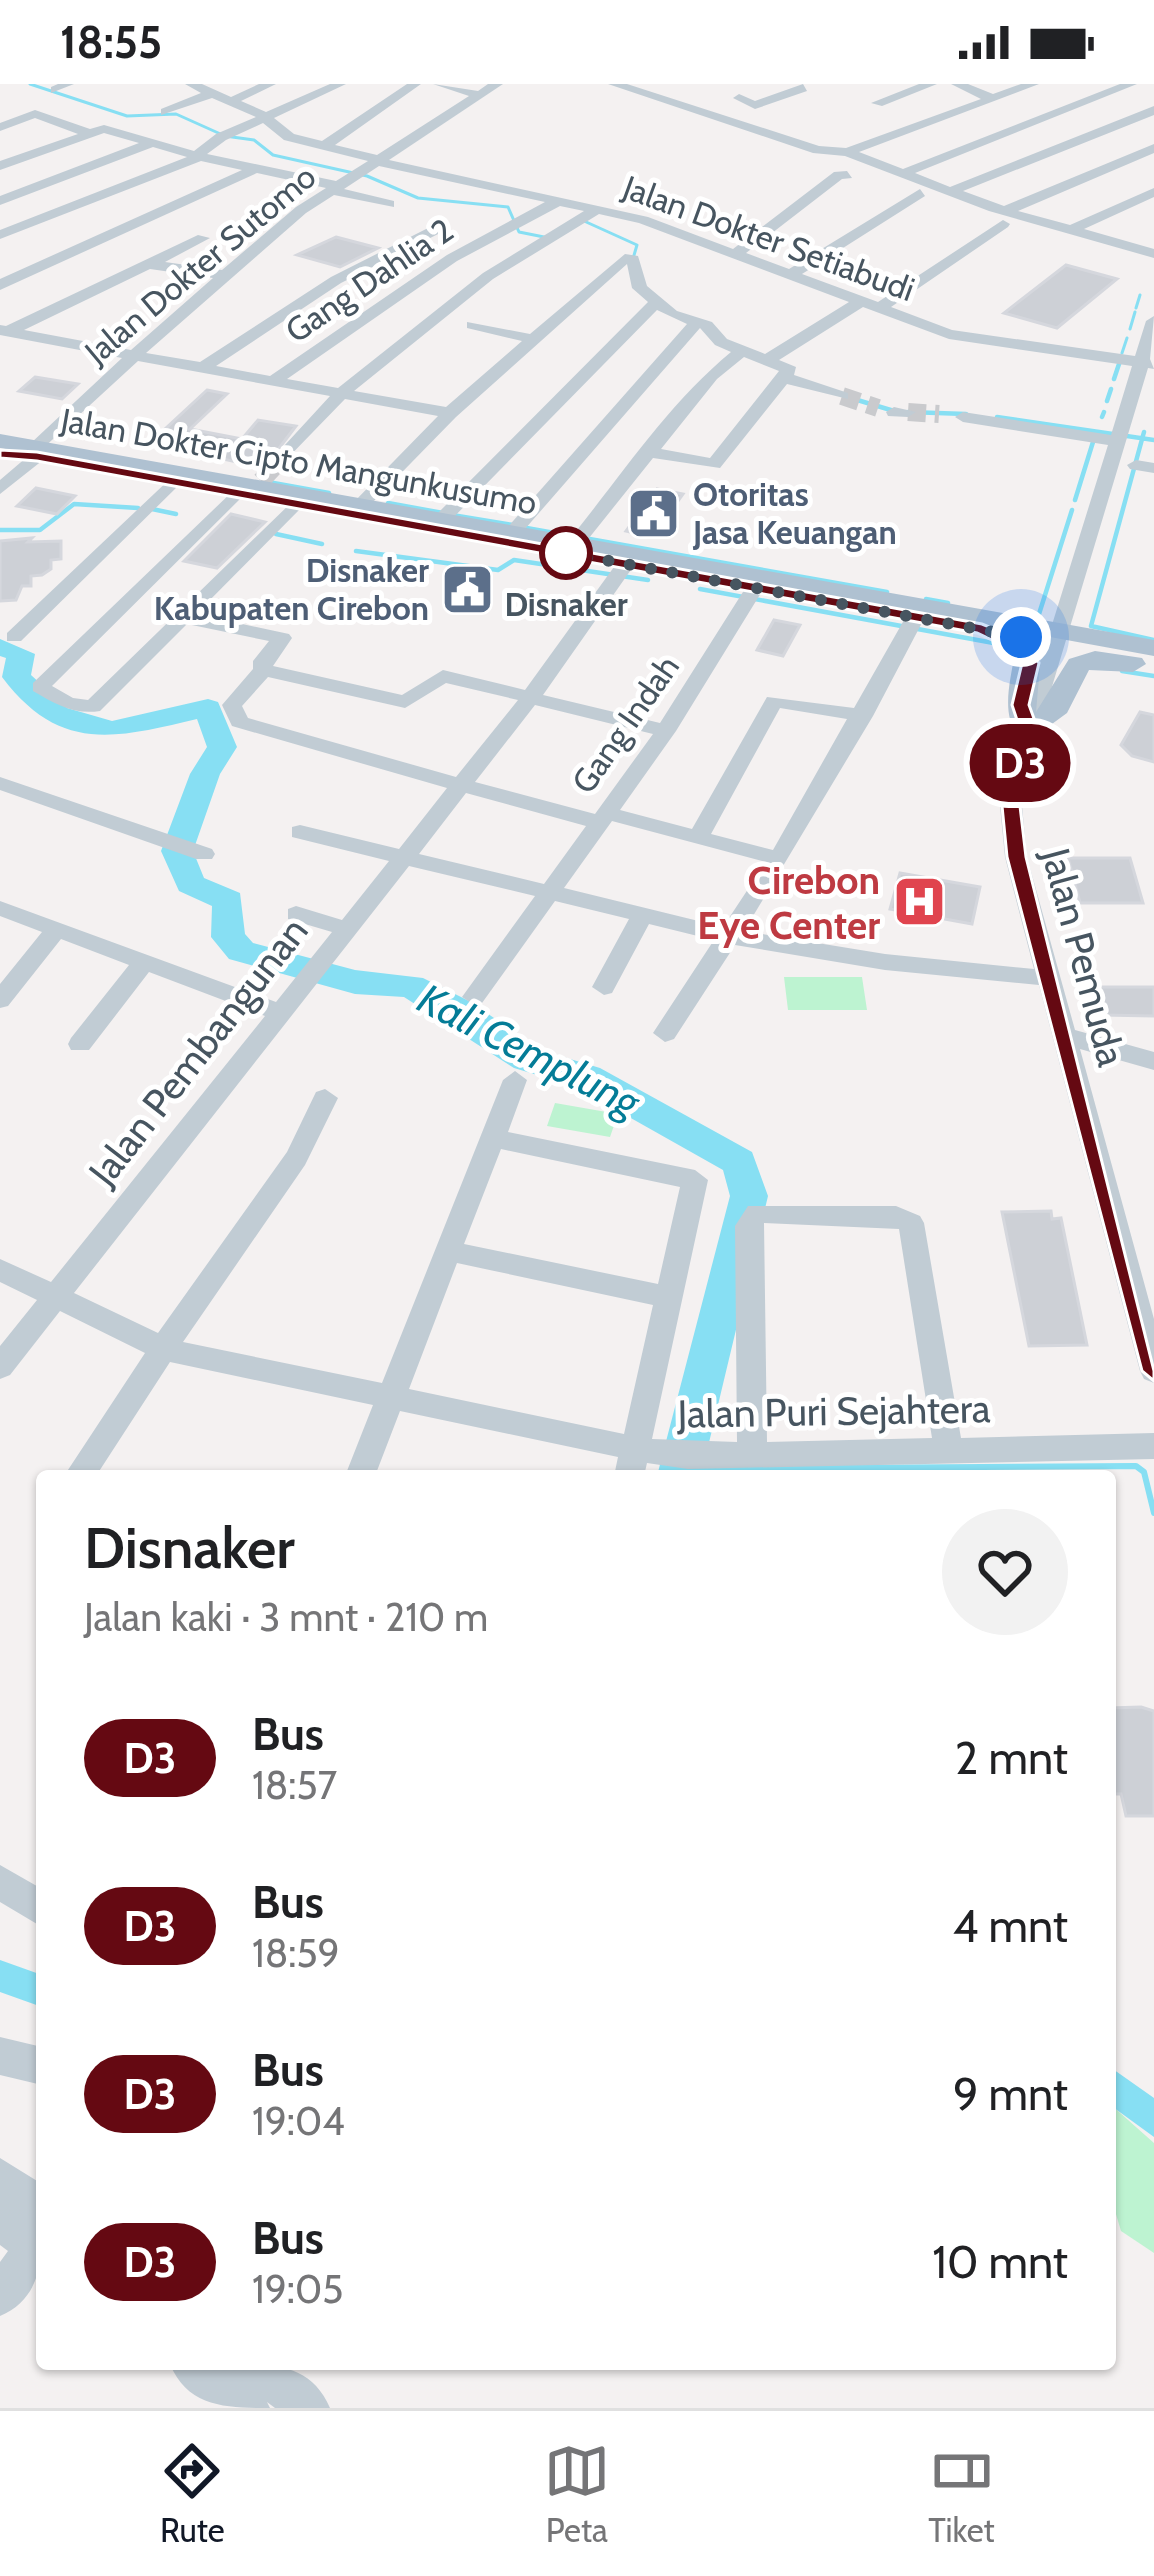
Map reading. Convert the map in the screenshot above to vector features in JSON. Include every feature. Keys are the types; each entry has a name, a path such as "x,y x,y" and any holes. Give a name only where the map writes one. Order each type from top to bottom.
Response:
{"main road":[{"name":"Jalan Dokter Cipto Mangunkusumo","path":"0,441 173,481 251,487 295,504 343,506 512,532 1059,637 1154,663"},
{"name":"Jalan Dokter Cipto Mangunkusumo","path":"0,455 37,452 251,487 621,571 912,624 1154,648"},
{"path":"999,634 1023,650 1030,663 1020,705 1030,732 1057,707 1084,663 1154,663"}],"street":[{"path":"197,117 270,84"},
{"path":"0,235 198,157 224,136 340,84"},
{"path":"323,147 416,84"},
{"path":"439,84 479,95"},
{"name":"Jalan Dokter Sutomo","path":"37,452 134,355 225,275 346,181 497,84"},
{"path":"614,84 818,150 847,152 1004,218 1071,230 1154,254"},
{"path":"877,103 931,84"},
{"path":"957,84 993,99"},
{"path":"847,152 1034,84"},
{"path":"901,174 1131,84"},
{"path":"166,112 202,86"},
{"name":"Jalan Dokter Setiabudi","path":"202,86 269,119 280,133 323,147 560,200 977,340 1148,363"},
{"path":"697,112 743,92 754,105 803,88"},
{"path":"1017,90 1154,147"},
{"path":"949,192 1154,110"},
{"path":"0,127 35,114 88,134"},
{"path":"934,121 1029,160"},
{"path":"0,166 104,130 198,157 346,181 389,204"},
{"path":"0,201 151,144"},
{"path":"878,309 1004,218 1154,147"},
{"path":"0,285 256,168"},
{"path":"1071,230 1154,192"},
{"path":"788,276 920,193"},
{"name":"Gang Dahlia 2","path":"273,381 443,264 560,200"},
{"path":"279,462 341,394 446,309 488,276 591,213"},
{"path":"734,255 782,217"},
{"path":"202,368 336,280 441,226"},
{"path":"5,330 203,238"},
{"path":"397,250 488,276"},
{"path":"343,506 632,258 640,288 655,303 698,322 784,373 842,396"},
{"path":"147,264 225,275"},
{"path":"390,301 409,304"},
{"path":"767,360 860,302"},
{"path":"441,520 655,303"},
{"path":"427,306 446,309"},
{"name":"Jalan Pemuda","path":"1154,321 1129,455 1059,637 1011,806 1012,836 1154,1371"},
{"path":"512,532 698,322"},
{"path":"472,325 537,340"},
{"path":"5,330 273,381"},
{"path":"574,544 647,452 740,351"},
{"path":"647,452 713,464 784,373"},
{"name":"Gang Dahlia 2","path":"273,381 450,413"},
{"path":"962,417 1129,455"},
{"path":"0,489 37,452"},
{"path":"14,637 173,481"},
{"path":"251,487 40,686 67,703 94,707 295,504"},
{"name":"Jalan Pembangunan","path":"0,1367 530,698 621,571"},
{"name":"Gang Indah","path":"474,997 666,730 751,594"},
{"path":"186,618 282,638 263,670 232,705 239,722 459,786 778,859"},
{"path":"665,1033 778,859 912,624"},
{"path":"263,670 405,702 438,675 666,730"},
{"path":"698,838 774,701 863,716"},
{"path":"0,783 187,848"},
{"path":"300,832 730,936 884,962 1048,978"},
{"path":"0,908 279,1012"},
{"path":"296,914 344,928"},
{"path":"604,987 641,917"},
{"path":"0,1000 58,928"},
{"path":"80,1044 145,961"},
{"path":"1064,1036 1154,1061"},
{"path":"363,1470 515,1080"},
{"path":"83,1470 242,1231 289,1176 313,1135 325,1098"},
{"path":"493,1138 695,1180 639,1459"},
{"path":"752,1451 748,1226 758,1213 896,1216 911,1223 948,1447"},
{"path":"449,1251 669,1297"},
{"path":"0,1270 166,1349"},
{"name":"Jalan Puri Sejahtera","path":"166,1349 639,1459 752,1451 1154,1446"},
{"path":"0,1882 36,1905"},
{"path":"0,2056 36,2065"},
{"path":"0,2177 36,2230"},
{"path":"0,2221 36,2234"},
{"path":"0,2296 36,2242"},
{"path":"203,2370 252,2393 308,2408"}],"green space":[{"path":"784,977 862,977 867,1010 788,1010"},
{"path":"555,1103 618,1114 610,1137 547,1126"},
{"path":"1116,2109 1154,2143 1154,2253 1121,2231 1116,2214"}],"building":[{"path":"336,237 378,248 340,267 297,255"},
{"path":"1066,265 1117,279 1057,328 1004,313"},
{"path":"35,377 78,384 62,399 19,391"},
{"path":"207,390 227,394 190,429 242,439 258,420 296,426 264,468 150,443"},
{"path":"36,488 75,496 57,514 17,506"},
{"name":"Otoritas Jasa Keuangan","path":"657,489 683,494 652,537 626,531"},
{"path":"231,514 265,522 217,568 184,561"},
{"path":"32,538 28,542 61,541 61,559 51,560 51,569 42,575 31,576 31,586 22,586 16,600 0,601 0,541"},
{"path":"774,620 800,625 783,656 757,650"},
{"path":"1140,712 1154,715 1154,762 1132,756 1121,745"},
{"path":"1068,858 1130,858 1143,903 1080,903"},
{"path":"900,873 980,887 972,924 890,909"},
{"path":"1095,987 1154,987 1154,1016 1102,1015"},
{"path":"1051,1211 1052,1219 1061,1218 1087,1345 1029,1346 1002,1212"},
{"path":"1116,1708 1154,1711 1154,1816 1126,1816 1121,1794 1116,1794"}],"waterway":[{"path":"30,84 127,116 176,114 225,136 254,140 273,155 367,176 418,198 508,207 519,232 544,237"},
{"path":"584,221 637,245 632,262"},
{"path":"1136,308 1140,295"},
{"path":"1130,329 1135,312"},
{"path":"1122,353 1127,338"},
{"path":"1114,379 1119,364"},
{"path":"1107,401 1111,389"},
{"path":"844,396 894,411"},
{"path":"908,412 966,414"},
{"path":"1102,417 1104,412"},
{"path":"997,417 1142,438"},
{"path":"1142,438 1144,432"},
{"path":"1142,438 1154,440"},
{"path":"1142,438 1091,626 1154,640"},
{"path":"1075,500 1093,442"},
{"path":"268,482 329,493"},
{"path":"388,503 443,513"},
{"path":"0,530 40,530 74,504 138,508"},
{"path":"152,509 176,514"},
{"path":"1039,614 1072,510"},
{"path":"452,515 513,525"},
{"path":"521,527 577,537"},
{"path":"276,534 322,544"},
{"path":"584,538 887,592"},
{"path":"356,551 498,570 514,560 648,580"},
{"path":"700,589 999,644"},
{"path":"926,599 948,603"},
{"name":"Kali Cemplung","path":"0,647 21,654 16,677 57,714 95,727 112,730 208,708 222,747 205,774 177,851 190,884 228,901 228,937 241,951 355,982 411,986 459,1011 527,1059 587,1077 739,1162 749,1196 680,1470"},
{"name":"Kali Cemplung","path":"1122,671 1154,676"},
{"path":"680,1469 1136,1466 1144,1472 1154,1513"},
{"path":"0,1976 36,1989"},
{"path":"1116,2089 1154,2120"}],"tunnel":[{"path":"842,396 878,408"},
{"path":"908,412 939,414"},
{"path":"261,481 279,462"}],"bus line":[{"name":"D3","path":"0,455 37,456 982,629 1017,645 1030,663 1020,705 1030,732 1011,806 1012,836 1154,1371"}],"place":[{"name":"Otoritas Jasa Keuangan","path":"654,513"},
{"name":"Disnaker","path":"566,553"},
{"name":"Disnaker Kabupaten Cirebon","path":"468,589"},
{"name":"Cirebon Eye Center","path":"919,902"}],"route":[{"path":"566,553 1021,637"}]}
